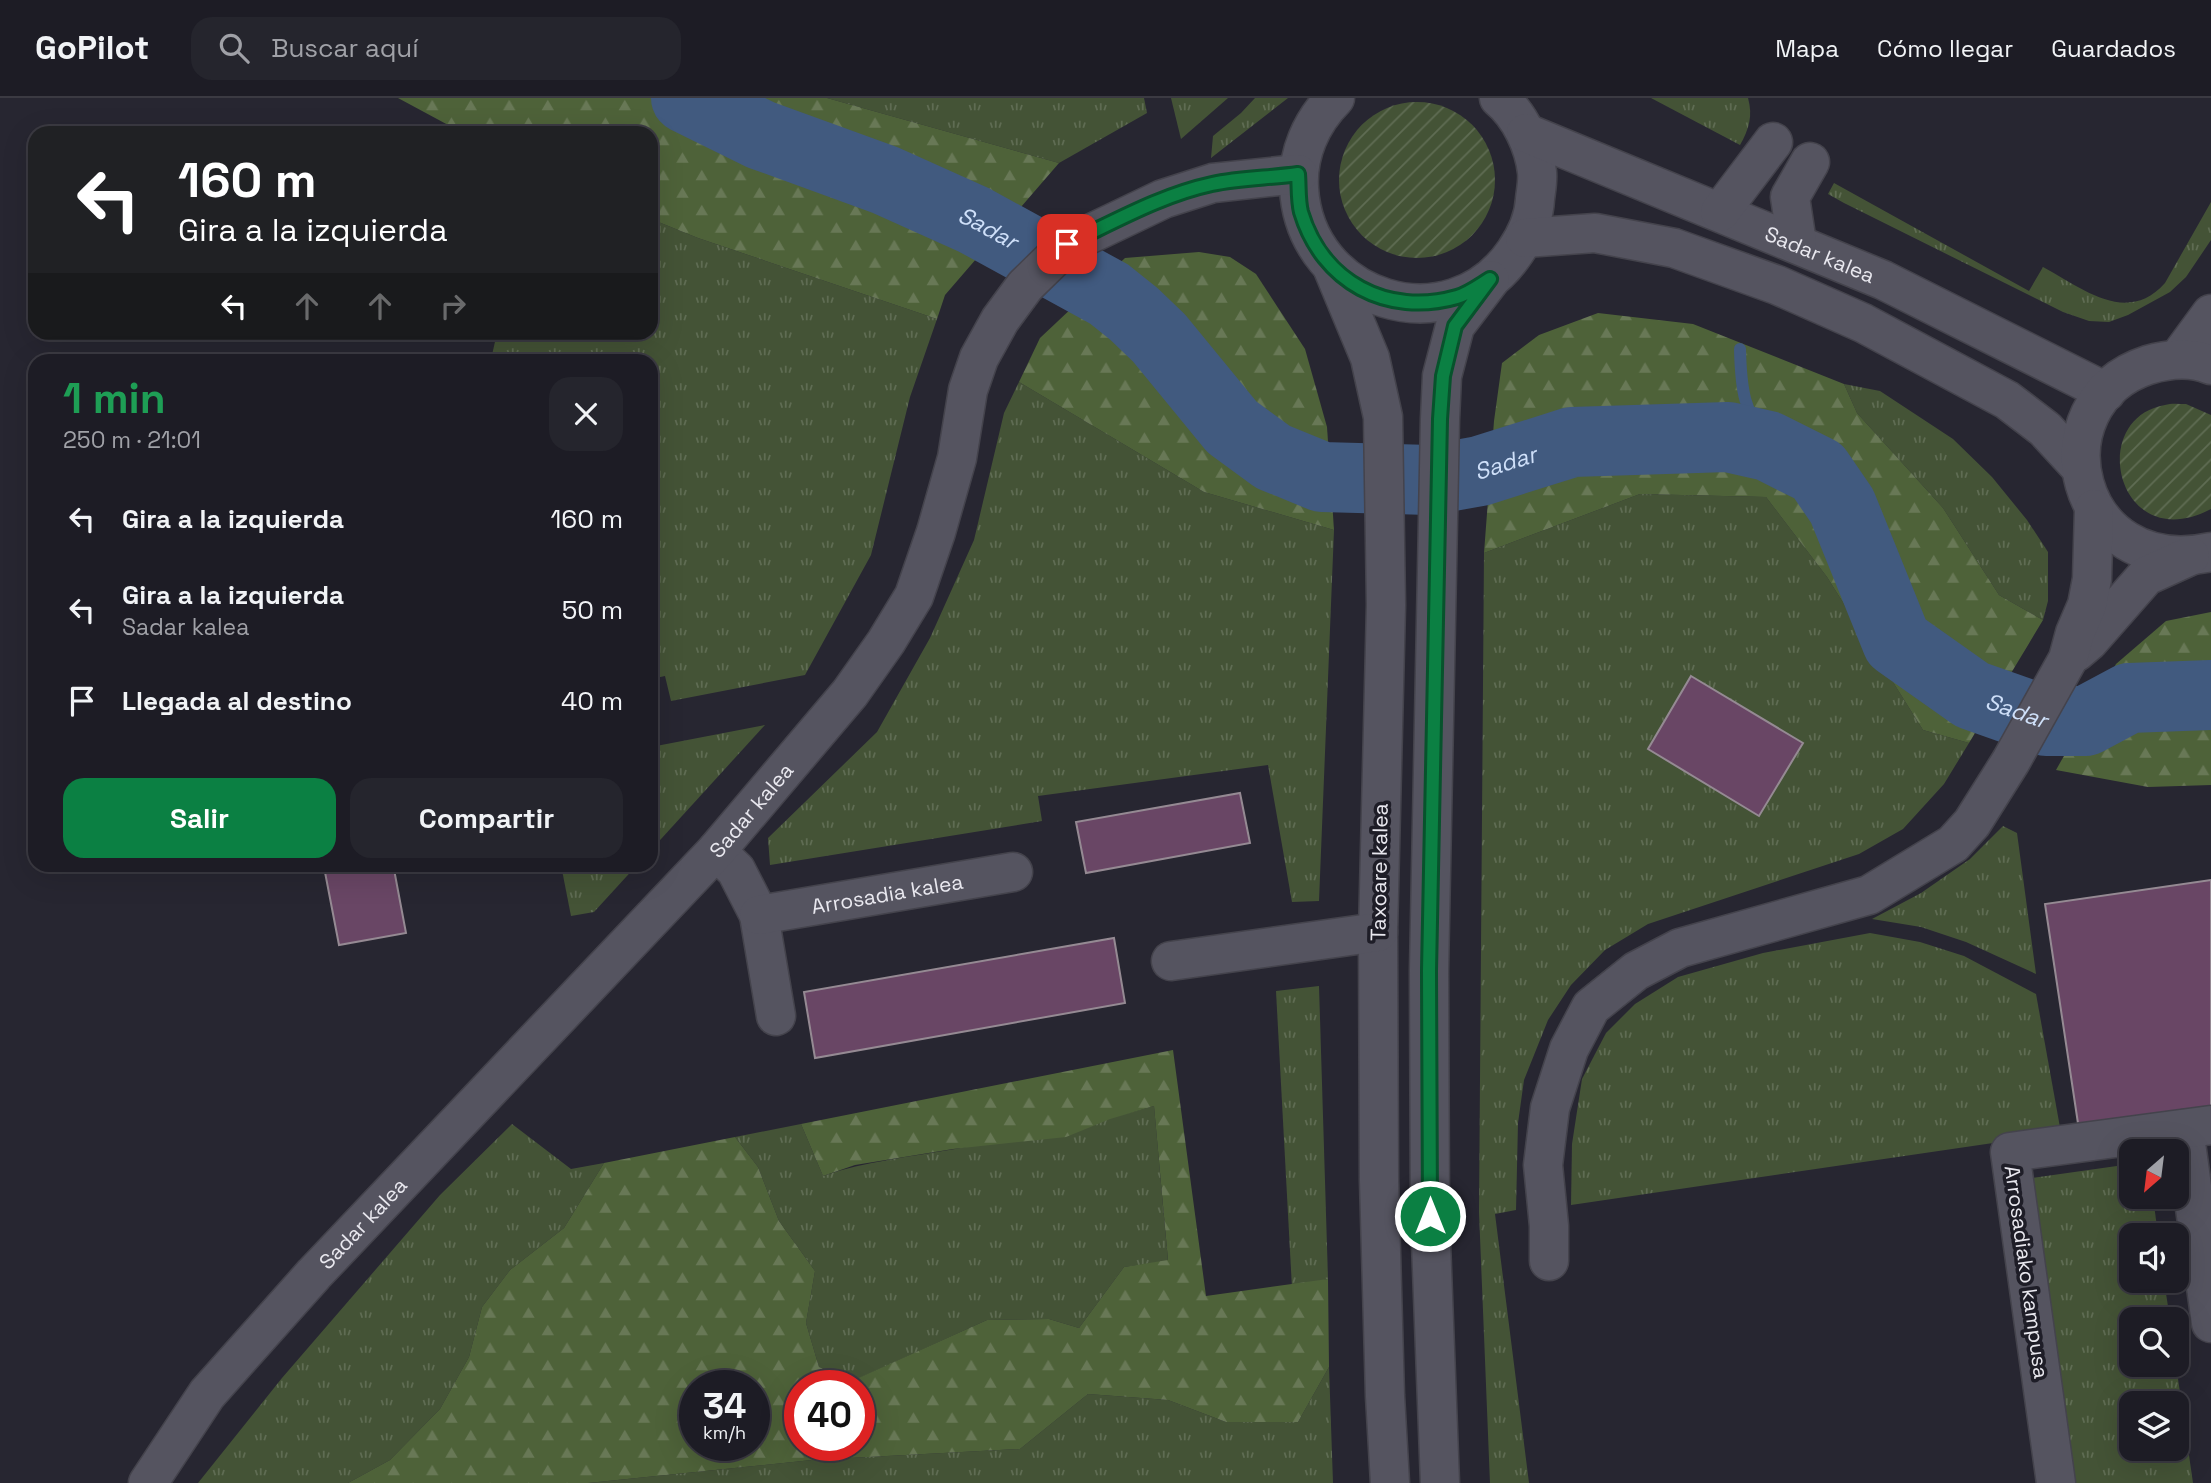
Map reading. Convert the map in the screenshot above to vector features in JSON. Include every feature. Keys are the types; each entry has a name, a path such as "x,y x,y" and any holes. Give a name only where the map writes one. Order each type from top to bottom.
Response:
{"street":[{"path":"1335,98 1322,111 1305,141 1298,174 1300,209 1312,242 1333,269 1361,289 1392,301 1427,303 1460,296 1490,279 1506,265 1525,238 1534,212 1537,172 1526,133 1499,98"},
{"name":"Sadar kalea","path":"1526,133 1883,279 2106,392"},
{"path":"1720,212 1773,142"},
{"path":"1797,243 1790,197 1810,162"},
{"name":"Sadar kalea","path":"148,1483 207,1394 314,1274 716,851 850,693 914,596 957,458 968,390 979,358 1000,320 1026,286 1067,244 1163,199 1213,183 1298,174"},
{"path":"1525,238 1595,233 1674,248 1777,285 1863,323 2007,400 2045,429 2081,468"},
{"name":"Taxoare kalea","path":"1333,269 1370,358 1383,417 1386,553 1378,932 1379,1180 1390,1483"},
{"path":"1440,1483 1430,1216 1429,971 1440,419 1443,376 1455,326 1490,279"},
{"path":"2201,554 2162,555 2135,547 2112,531 2094,509 2086,489 2081,468 2081,442 2090,415 2106,392 2122,378 2139,368 2158,362 2195,362 2211,314"},
{"path":"1549,1261 1549,1226 1543,1165 1550,1108 1569,1049 1591,1007 1636,971 1680,948 1869,895 1952,844 1972,823 2011,761 2077,644 2092,579 2094,509"},
{"path":"2077,644 2146,576 2201,554"},
{"path":"716,851 736,870 759,915 776,1017"},
{"name":"Arrosadia kalea","path":"759,915 1013,872"},
{"path":"1171,961 1378,932"},
{"name":"Arrosadiako kampusa","path":"2056,1483 2010,1152 2197,1127 2211,1323"}],"green space":[{"path":"398,98 827,98 1059,163 945,295 937,319 698,238 658,222 658,126 450,126"},
{"path":"827,98 1144,98 1147,113 1059,163"},
{"path":"1171,98 1228,98 1181,139"},
{"path":"1255,98 1288,98 1211,158 1213,136"},
{"path":"1651,98 1748,98 1748,128 1740,145"},
{"path":"1417,102 1447,108 1472,125 1489,150 1495,180 1489,210 1472,235 1447,252 1417,258 1387,252 1362,235 1345,210 1339,180 1345,150 1362,125 1387,108"},
{"path":"1834,183 2029,291 2043,267 2104,299 2135,302 2150,296 2165,283 2211,202 2211,240 2186,277 2170,292 2128,315 2109,322 2089,321 2063,312 1844,203 1828,194"},
{"path":"658,222 698,238 937,319 910,397 871,555 805,675 671,701 665,676 658,678 658,354 492,354 495,340 658,340"},
{"path":"1199,252 1230,257 1256,274 1305,349 1327,427 1334,530 1204,492 1019,382 1040,338 1125,258"},
{"path":"1598,313 1693,324 1844,384 1857,413 1943,508 1999,595 2043,620 1969,743 1923,730 1827,577 1766,497 1640,494 1484,553 1494,421 1502,363 1539,335"},
{"path":"1019,382 1204,492 1334,530 1319,901 1292,902 1268,765 1038,796 1042,821 770,865 768,838 877,732 930,638 974,540 1004,413"},
{"path":"1844,384 1880,391 1953,439 1992,477 2027,520 2048,552 2048,601 2043,620 1999,595 1943,508 1857,413"},
{"path":"2167,404 2186,404 2211,415 2211,509 2179,519 2153,515 2134,501 2123,481 2120,457 2125,434 2140,415"},
{"path":"1640,494 1766,497 1827,577 1923,730 1969,743 1944,784 1903,829 1859,854 1648,924 1605,950 1571,985 1548,1020 1524,1080 1518,1123 1516,1210 1495,1214 1529,1483 1490,1483 1479,1212 1484,553"},
{"path":"2211,612 2211,785 2148,787 2056,770 2116,664 2166,621"},
{"path":"765,725 658,842 658,746"},
{"path":"2003,826 2017,833 2036,974 1966,942 1921,927 1872,919 1921,893 1970,859"},
{"path":"563,872 631,872 594,912 571,916"},
{"path":"1870,933 1920,942 1964,956 2036,994 2061,1133 1571,1205 1572,1144 1582,1079 1606,1033 1635,1004 1678,977 1763,953"},
{"path":"1319,986 1328,1279 1292,1288 1276,991"},
{"path":"1173,1050 1206,1296 1328,1279 1329,1367 1298,1422 1226,1422 1168,1400 1088,1394 1020,1449 875,1457 875,1371 987,1320 1049,1319 1079,1328 1124,1267 1168,1260 1154,1106 1110,1119 1066,1137 953,1149 855,1165 823,1176 801,1124"},
{"path":"1154,1106 1168,1261 1124,1267 1079,1328 1049,1319 987,1320 875,1371 827,1370 819,1367 806,1323 815,1271 779,1221 758,1167 735,1137 801,1124 823,1176 872,1163 1105,1119"},
{"path":"512,1124 571,1169 604,1163 564,1228 510,1270 482,1307 469,1357 440,1409 390,1460 348,1483 198,1483 282,1378 440,1195"},
{"path":"735,1137 758,1167 779,1221 815,1271 806,1323 819,1367 827,1370 784,1370 784,1461 802,1461 588,1483 348,1483 390,1460 440,1409 469,1357 482,1307 510,1270 564,1228 604,1163"},
{"path":"2119,1166 2119,1209 2155,1209 2156,1223 2119,1223 2119,1293 2166,1293 2168,1307 2119,1307 2119,1377 2178,1377 2180,1391 2119,1391 2119,1461 2189,1461 2189,1455 2193,1483 2075,1483 2032,1178"},
{"path":"1329,1367 1333,1483 588,1483 802,1461 875,1461 875,1457 1020,1449 1088,1394 1168,1400 1226,1422 1298,1422"}],"building":[{"path":"1691,676 1803,743 1759,816 1648,749"},
{"path":"1240,793 1250,843 1086,873 1076,822"},
{"path":"325,872 395,872 406,933 339,945"},
{"path":"2211,880 2211,1111 2079,1130 2045,904"},
{"path":"1114,938 1125,1003 815,1058 804,992"}],"waterway":[{"name":"Sadar","path":"686,98 761,135 885,180 974,220 1109,294 1159,338 1232,427 1273,457 1322,477 1430,480 1480,471 1572,442 1728,437 1768,446 1818,471 1842,506 1897,642 1972,695 2046,721 2086,721 2129,698 2211,695"},
{"path":"1740,349 1745,400 1768,446"}],"route":[{"path":"1067,244 1186,191 1213,183 1298,174 1300,209 1312,242 1333,269 1361,289 1392,301 1427,303 1460,296 1490,279 1455,326 1443,376 1440,419 1429,971 1430,1216"}]}
